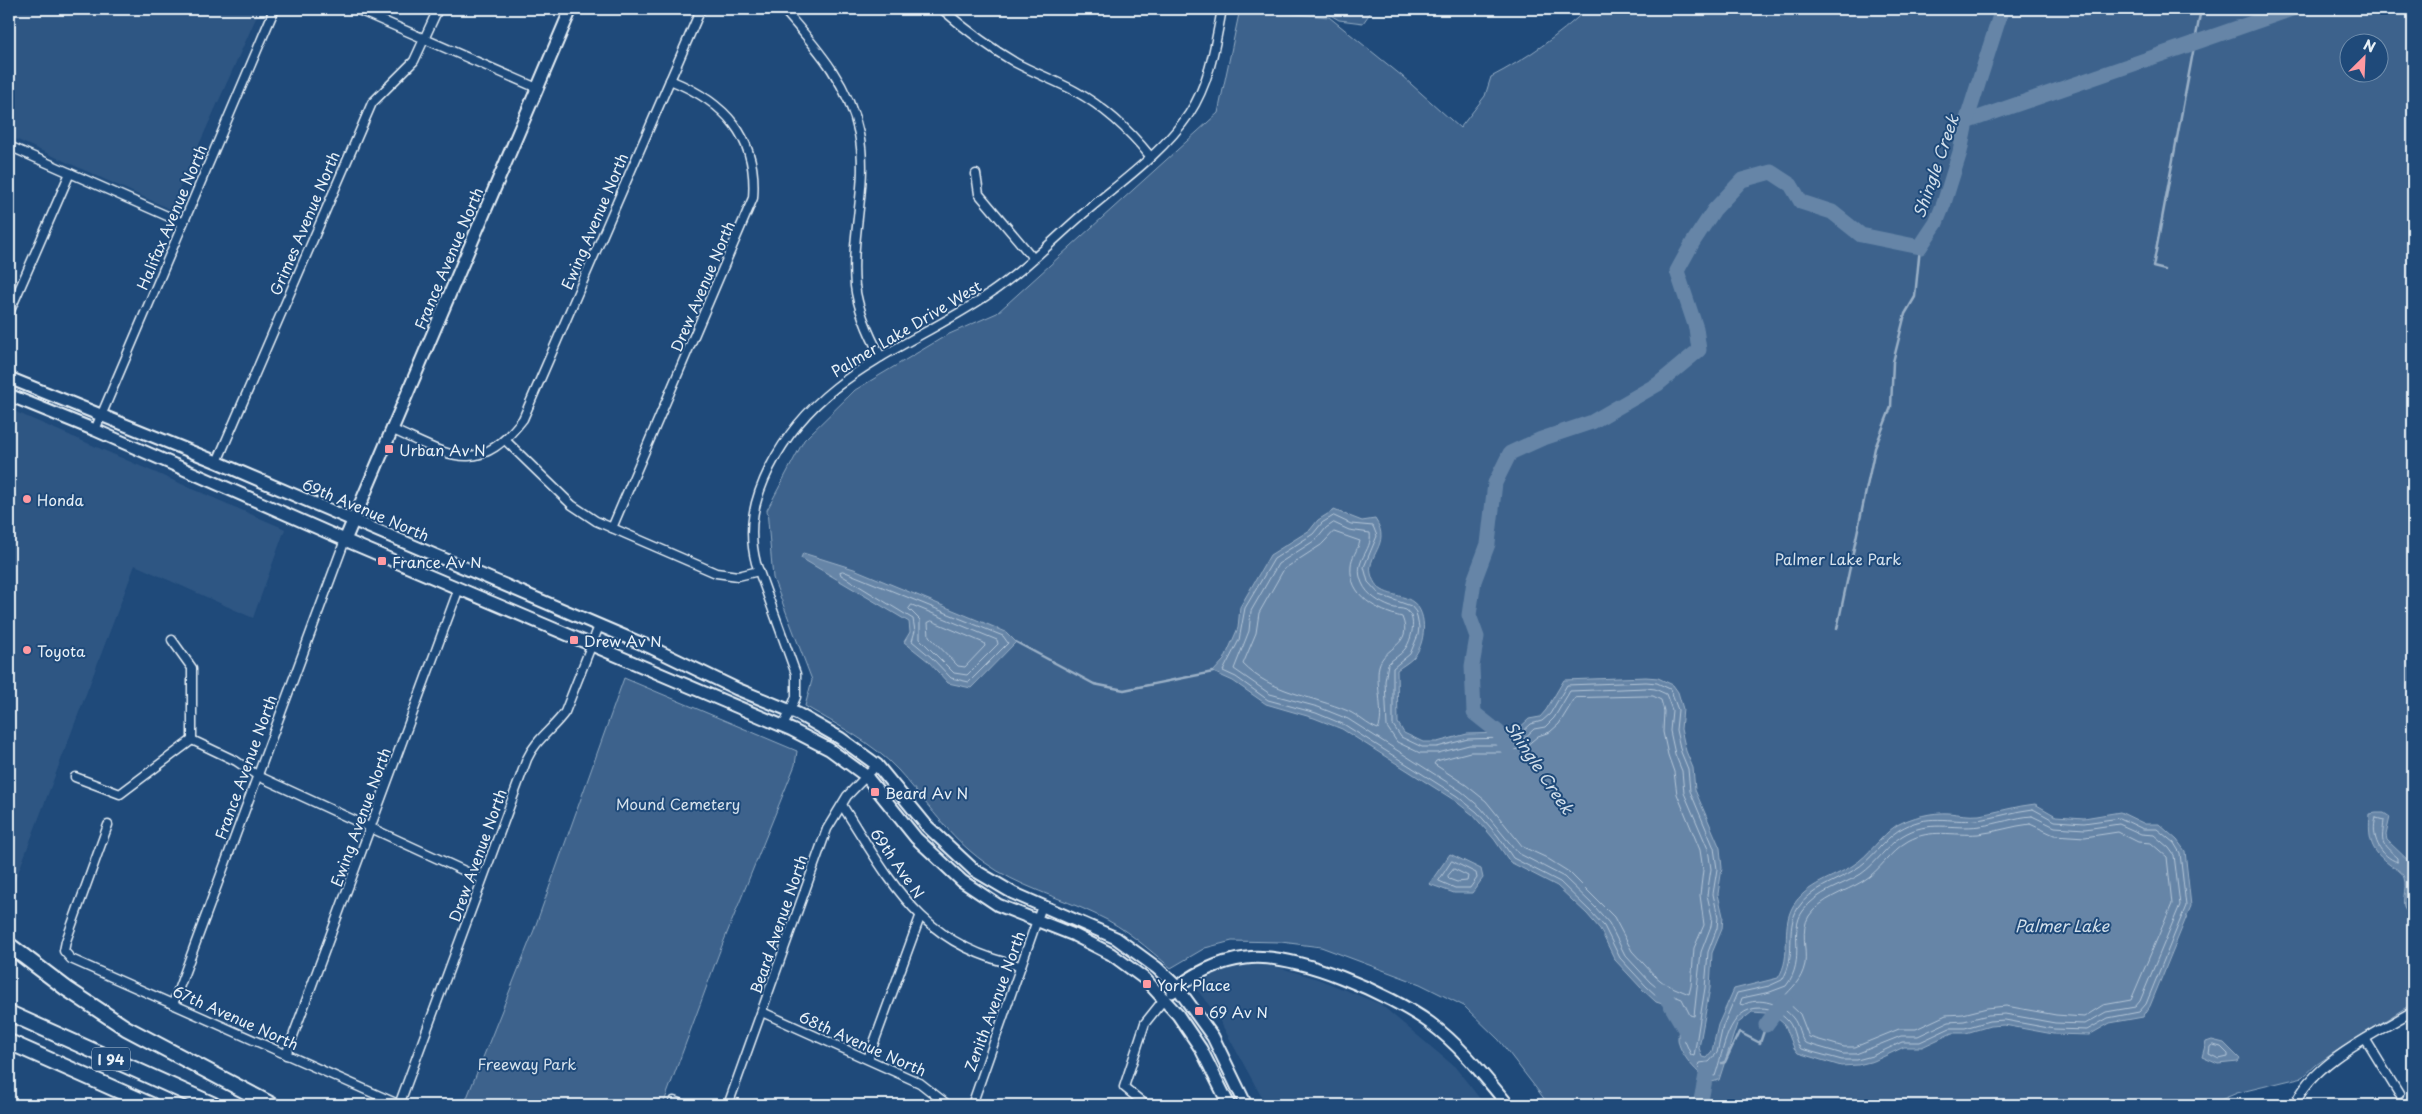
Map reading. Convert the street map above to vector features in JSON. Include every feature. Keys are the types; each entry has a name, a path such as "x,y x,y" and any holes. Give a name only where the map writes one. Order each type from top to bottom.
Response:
{"highway":[{"path":"9,945 67,989 126,1028 272,1105"},
{"name":"I 94","path":"9,1013 214,1105"},
{"name":"I 94","path":"9,1042 150,1105"}],"street":[{"path":"356,9 536,88"},
{"name":"Grimes Avenue North","path":"217,462 372,103 383,89 406,70 425,40 438,9"},
{"name":"France Avenue North","path":"172,1004 353,520 571,9"},
{"name":"Ewing Avenue North","path":"391,429 440,451 462,457 475,457 487,453 505,440 523,419 701,9"},
{"path":"783,9 831,67 844,88 853,111 859,135 861,159 854,266 855,288 867,327 881,357"},
{"path":"942,9 1002,54 1077,92 1101,108 1124,128 1150,156"},
{"name":"Palmer Lake Drive West","path":"783,726 796,697 796,674 751,545 753,508 778,452 793,430 829,391 881,357 990,294 1174,134 1200,94 1209,72 1222,9"},
{"name":"Halifax Avenue North","path":"95,430 273,11"},
{"name":"Drew Avenue North","path":"612,528 753,198 753,167 750,152 734,124 703,97 670,80"},
{"path":"9,146 184,223"},
{"path":"9,313 70,173"},
{"path":"976,174 979,194 1033,258"},
{"name":"69th Avenue North","path":"9,378 217,462 599,626 790,711 840,738 876,765 927,826 974,870 1013,893 1116,938 1158,968 1178,987 1213,1037 1246,1105"},
{"path":"9,395 95,430 345,540 783,726 828,749 866,776 916,838 962,881 998,905 1074,935 1110,954 1145,979 1165,998 1201,1049 1229,1105"},
{"path":"505,440 583,514 716,573 738,576 759,570"},
{"name":"Ewing Avenue North","path":"286,1055 460,588"},
{"name":"Drew Avenue North","path":"399,1105 532,748 565,712 599,626"},
{"path":"172,640 192,668 192,740"},
{"path":"192,740 236,761 258,776 370,826 482,880"},
{"path":"75,776 120,794 192,740"},
{"name":"Beard Avenue North","path":"728,1105 827,829 846,796 876,765"},
{"name":"69th Ave N","path":"842,805 898,892 920,917 948,938 977,953 1021,966"},
{"name":"67th Avenue North","path":"108,825 66,941 64,951 71,959 399,1105"},
{"name":"Zenith Avenue North","path":"972,1105 1042,906"},
{"path":"868,1059 920,917"},
{"path":"1146,1105 1124,1086 1145,1023 1165,998 1178,987 1209,967 1248,957 1282,959 1351,981 1397,1002 1430,1023 1473,1062 1508,1105"},
{"path":"2295,1105 2310,1080 2366,1040 2413,1011"},
{"name":"68th Avenue North","path":"762,1012 924,1085 948,1105"},
{"path":"2366,1040 2399,1094"},
{"path":"673,1103 684,1105"}],"shaded area":[{"path":"9,9 260,9 170,209 9,136"},
{"path":"9,409 285,529 253,618 135,565 10,894"},
{"path":"1247,964 1274,966 1318,979 1380,1004 1455,1067 1485,1105 1266,1105 1216,1014 1194,986 1220,971"}],"green space":[{"name":"Palmer Lake Park","path":"1240,9 1329,17 1402,76 1460,128 1485,96 1491,77 1517,63 1541,46 1587,9 2413,9 2413,1003 2332,1054 2303,1077 2237,1093 2209,1105 1549,1105 1499,1040 1464,1006 1420,984 1321,947 1281,942 1232,941 1205,948 1171,968 1136,939 1108,920 1025,885 984,862 948,830 909,782 888,760 854,735 805,706 812,680 773,578 767,510 804,440 855,390 947,335 997,313 1218,113"},
{"path":"1320,9 1373,9 1363,23 1339,20"},
{"name":"Mound Cemetery","path":"624,678 797,751 795,765 719,953 663,1105 464,1105 534,930"}],"water":[{"name":"Palmer Lake","path":"1334,510 1362,521 1375,519 1380,528 1381,536 1371,569 1375,584 1385,592 1413,602 1421,614 1424,630 1417,653 1397,670 1398,723 1404,733 1423,742 1437,742 1467,734 1506,733 1517,730 1529,719 1540,717 1564,680 1658,678 1673,685 1678,692 1683,709 1681,729 1686,751 1693,768 1695,790 1720,848 1722,868 1718,894 1723,916 1722,929 1712,953 1710,988 1699,1048 1702,1057 1706,1058 1712,1051 1718,1025 1734,989 1778,978 1785,960 1789,915 1798,898 1820,882 1858,862 1885,834 1897,825 1916,817 1936,813 1979,815 2035,804 2056,816 2084,818 2120,812 2145,824 2159,824 2177,840 2185,851 2191,906 2150,1006 2143,1017 2110,1023 2089,1035 2053,1034 2004,1025 1990,1026 1966,1033 1952,1033 1922,1047 1904,1047 1874,1061 1858,1065 1841,1066 1798,1053 1794,1048 1785,1025 1776,1017 1765,1013 1752,1012 1737,1024 1719,1080 1712,1082 1707,1079 1690,1064 1679,1045 1679,1020 1675,1008 1656,1002 1642,989 1615,960 1600,929 1587,914 1557,886 1510,862 1494,839 1473,815 1454,800 1342,729 1314,718 1266,704 1233,681 1213,672 1224,660 1238,628 1240,607 1270,555 1310,530 1318,520"},
{"path":"803,553 854,569 1006,632 1016,642 971,688 948,683 928,661 904,642 910,632 909,622 801,558"},
{"path":"2384,813 2390,817 2386,835 2387,840 2413,865 2413,904 2407,912 2404,905 2405,882 2403,876 2383,860 2374,849 2370,837 2370,814"},
{"path":"1450,854 1481,869 1483,878 1472,893 1454,893 1429,884"},
{"path":"2212,1040 2224,1043 2240,1059 2238,1062 2218,1064 2202,1057 2206,1042"}],"waterway":[{"name":"Shingle Creek","path":"1508,749 1498,732 1474,713 1472,666 1477,637 1469,615 1474,581 1488,544 1495,483 1510,453 1541,439 1592,422 1658,384 1699,350 1696,328 1677,271 1714,210 1742,180 1771,172 1791,185 1801,202 1832,212 1861,235 1920,247 1936,223 1944,203 1960,152 1966,122 2002,9"},
{"path":"2165,270 2153,267 2201,9"},
{"path":"1966,122 2292,9"},
{"path":"1837,629 1875,448 1891,407 1893,362 1905,314 1915,297 1920,247"},
{"path":"1016,642 1094,684 1124,690 1213,672"},
{"name":"Shingle Creek","path":"1662,990 1687,1033"},
{"path":"1766,1025 1781,1005 1786,1002"},
{"path":"1722,1063 1725,1062 1739,1032 1760,1043 1766,1025"},
{"name":"Shingle Creek","path":"1700,1105 1707,1070"}],"place":[{"name":"Urban Av N","path":"389,449"},
{"name":"Honda","path":"27,499"},
{"name":"France Av N","path":"382,561"},
{"name":"Drew Av N","path":"574,640"},
{"name":"Toyota","path":"27,650"},
{"name":"Beard Av N","path":"875,792"},
{"name":"York Place","path":"1147,984"},
{"name":"69 Av N","path":"1199,1011"}],"park label":[{"name":"Freeway Park","path":"527,1063"}]}
